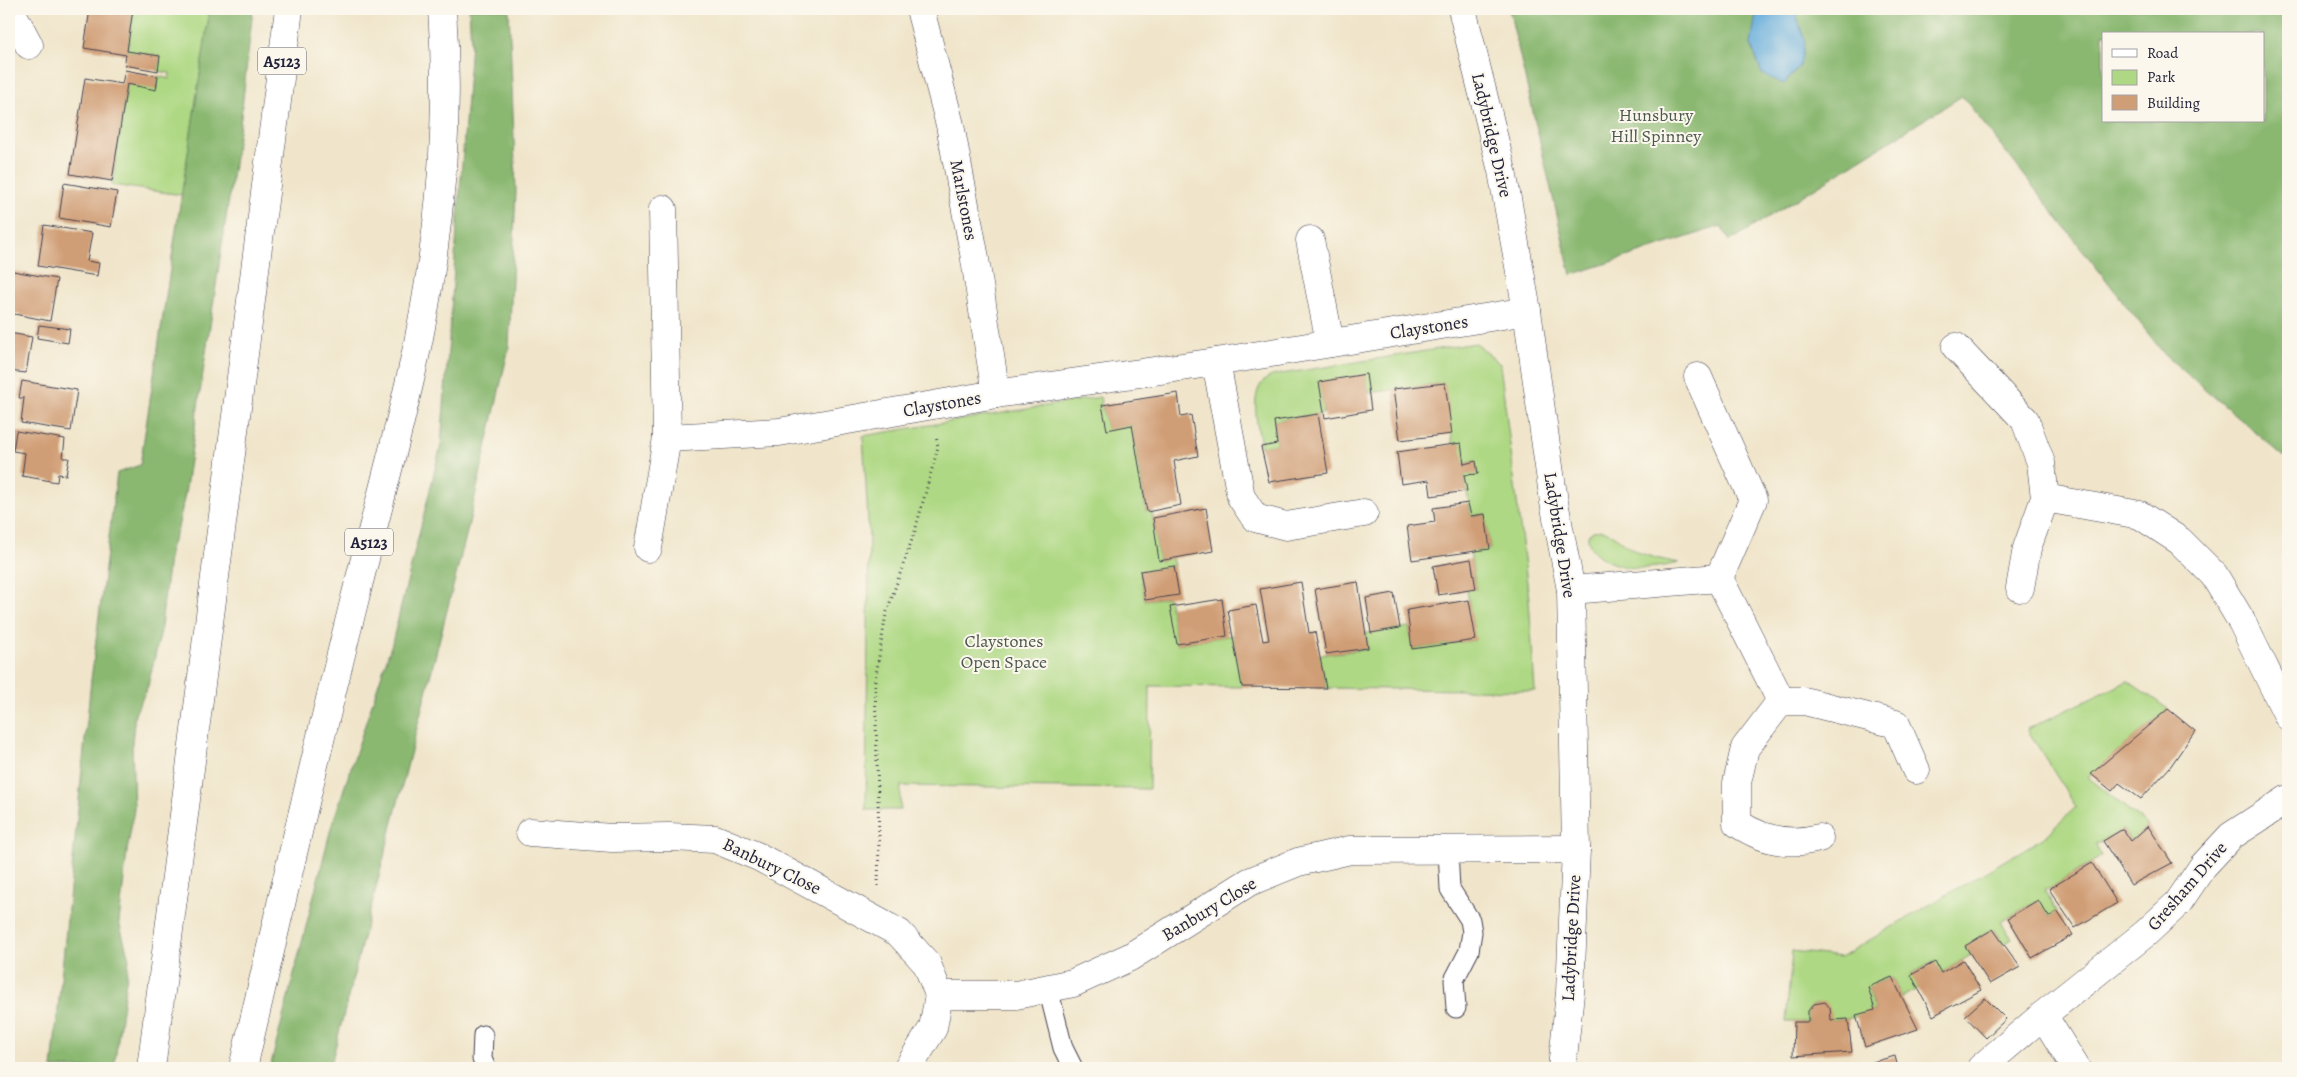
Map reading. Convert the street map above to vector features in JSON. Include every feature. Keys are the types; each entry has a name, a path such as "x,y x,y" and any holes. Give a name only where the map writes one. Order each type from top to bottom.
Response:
{"main road":[{"path":"10,9 30,45"},
{"name":"A5123","path":"151,1068 289,9"},
{"name":"A5123","path":"243,1068 285,882 413,369 432,258 442,159 445,46 442,9"},
{"name":"Marlstones","path":"920,9 950,125 974,253 996,394"},
{"name":"Ladybridge Drive","path":"1462,9 1502,171 1527,311 1554,502 1571,590 1576,850 1570,992 1562,1068"},
{"path":"648,548 667,438 663,209"},
{"path":"1310,240 1330,343"},
{"name":"Claystones","path":"667,438 779,432 996,394 1216,362 1527,311"},
{"path":"1956,347 2025,420 2040,463 2045,498 2027,548 2020,588"},
{"path":"1216,362 1241,497 1255,518 1286,526 1364,513"},
{"path":"1698,377 1753,500 1719,578"},
{"path":"2045,498 2140,515 2180,541 2214,575 2242,622 2288,716"},
{"path":"1571,590 1719,578"},
{"path":"1719,578 1781,701"},
{"path":"1781,701 1804,701 1896,724 1916,770"},
{"path":"1781,701 1745,748 1738,784 1738,823 1753,833 1782,841 1802,842 1818,838"},
{"name":"Gresham Drive","path":"1981,1068 2043,1015 2146,933 2178,903 2203,866 2231,836 2288,799"},
{"name":"Banbury Close","path":"530,832 612,838 669,837 715,839 759,857 899,933 927,964 939,996 1016,996 1072,983 1130,957 1249,882 1298,862 1350,850 1576,850"},
{"path":"908,1068 933,1028 939,996"},
{"path":"2043,1015 2076,1068"}],"lane":[{"path":"1448,850 1450,889 1470,920 1472,932 1469,951 1454,980 1456,1008"},
{"path":"1048,988 1063,1048 1073,1068"},
{"path":"483,1035 482,1059 486,1068"}],"path":[{"path":"872,918 878,892 879,839 876,681 886,614 915,531 938,447 931,406"}],"green space":[{"path":"133,9 210,9 182,195 112,185 127,84 156,89 158,76 169,79 170,73 158,71 160,56 127,51"},
{"path":"210,9 253,9 241,117 185,494 178,528 170,549 160,635 148,686 135,714 132,742 134,809 119,922 129,959 114,1068 52,1068 91,680 117,473 140,465"},
{"path":"469,9 509,9 516,191 509,347 466,536 330,1068 270,1068 331,828 392,643 441,445 471,43"},
{"name":"Hunsbury Hill Spinney","path":"1509,9 2288,9 2288,460 2165,355 1962,96 1730,241 1721,226 1571,275"},
{"path":"1476,343 1500,364 1529,599 1535,691 1326,688 1319,655 1368,649 1366,633 1409,627 1413,649 1475,640 1467,590 1476,589 1470,552 1490,549 1485,514 1471,516 1464,475 1478,473 1475,461 1464,464 1453,445 1444,383 1369,393 1365,375 1320,382 1324,413 1274,421 1277,444 1261,447 1256,416 1257,395 1260,386 1266,379 1275,375"},
{"name":"Claystones Open Space","path":"1100,397 1107,429 1132,425 1146,511 1152,511 1159,561 1172,558 1174,566 1140,572 1145,600 1168,597 1177,644 1233,635 1242,687 1150,686 1149,789 901,786 900,810 866,810 869,537 863,436"},
{"path":"1603,530 1640,553 1679,563 1648,568 1617,565 1598,555 1588,541 1588,535 1593,531"},
{"path":"2128,681 2168,709 2088,777 2148,826 2131,841 2123,829 2103,841 2095,843 2102,856 2049,889 2044,890 2057,911 2049,917 2037,900 2001,922 2012,939 2004,944 1993,929 1966,946 1971,955 1941,973 1934,962 1911,974 1919,988 1902,997 1892,977 1868,987 1875,1010 1848,1019 1831,1020 1825,1003 1814,1004 1808,1011 1808,1022 1786,1022 1792,951 1841,957 2043,838 2076,807 2027,729"}],"water":[{"path":"1765,9 1791,9 1795,11 1805,41 1800,66 1784,84 1762,74 1751,44 1756,14"}],"building":[{"path":"90,9 133,9 127,51 160,56 158,71 124,65 126,55 84,48"},
{"path":"125,70 158,76 156,90 127,84 112,181 70,174 85,78 122,84"},
{"path":"64,183 117,192 111,227 59,218"},
{"path":"44,225 92,233 87,261 99,263 97,276 38,266"},
{"path":"13,271 57,279 50,321 9,313 9,292"},
{"path":"39,325 70,329 68,343 37,338"},
{"path":"9,333 32,337 26,373 9,371"},
{"path":"1366,374 1371,410 1325,418 1319,382"},
{"path":"22,381 77,390 71,431 21,423 24,398 19,398"},
{"path":"1445,383 1452,434 1400,440 1393,389"},
{"path":"1178,393 1181,417 1191,415 1198,456 1174,461 1181,505 1147,512 1132,425 1107,430 1102,405"},
{"path":"1318,414 1328,473 1269,482 1261,447 1277,444 1274,421"},
{"path":"16,431 65,439 63,458 69,458 66,475 58,474 57,482 22,476 25,453 13,451"},
{"path":"1461,443 1464,464 1476,461 1478,474 1464,475 1467,491 1431,496 1429,480 1401,484 1397,452"},
{"path":"1468,503 1471,516 1485,514 1490,549 1412,560 1407,526 1435,522 1433,508"},
{"path":"1206,508 1213,551 1159,561 1153,518"},
{"path":"1471,559 1476,589 1438,595 1433,566"},
{"path":"1174,566 1179,595 1145,600 1140,571"},
{"path":"1301,582 1309,633 1315,632 1326,688 1242,687 1228,610 1256,605 1263,641 1269,640 1260,589"},
{"path":"1358,582 1368,648 1326,654 1315,589"},
{"path":"1394,593 1400,628 1371,633 1366,598"},
{"path":"1222,599 1227,636 1177,644 1170,607"},
{"path":"1469,600 1476,640 1412,649 1407,610"},
{"path":"2168,709 2195,731 2170,767 2141,799 2119,783 2112,791 2091,774"},
{"path":"2148,826 2172,863 2131,885 2103,841 2123,829 2131,841"},
{"path":"2092,863 2117,903 2075,928 2049,889"},
{"path":"2038,900 2049,917 2057,911 2073,935 2032,958 2008,918"},
{"path":"1993,929 2020,967 1990,984 1965,946"},
{"path":"1963,960 1981,990 1933,1016 1911,975 1935,962 1941,973"},
{"path":"1892,977 1918,1029 1865,1047 1856,1015 1875,1010 1868,987"},
{"path":"1985,998 2006,1019 1986,1038 1965,1016"},
{"path":"1825,1002 1830,1008 1831,1020 1848,1019 1852,1052 1793,1056 1794,1022 1808,1022 1808,1011 1814,1004"},
{"path":"1895,1056 1898,1068 1850,1068"}]}
